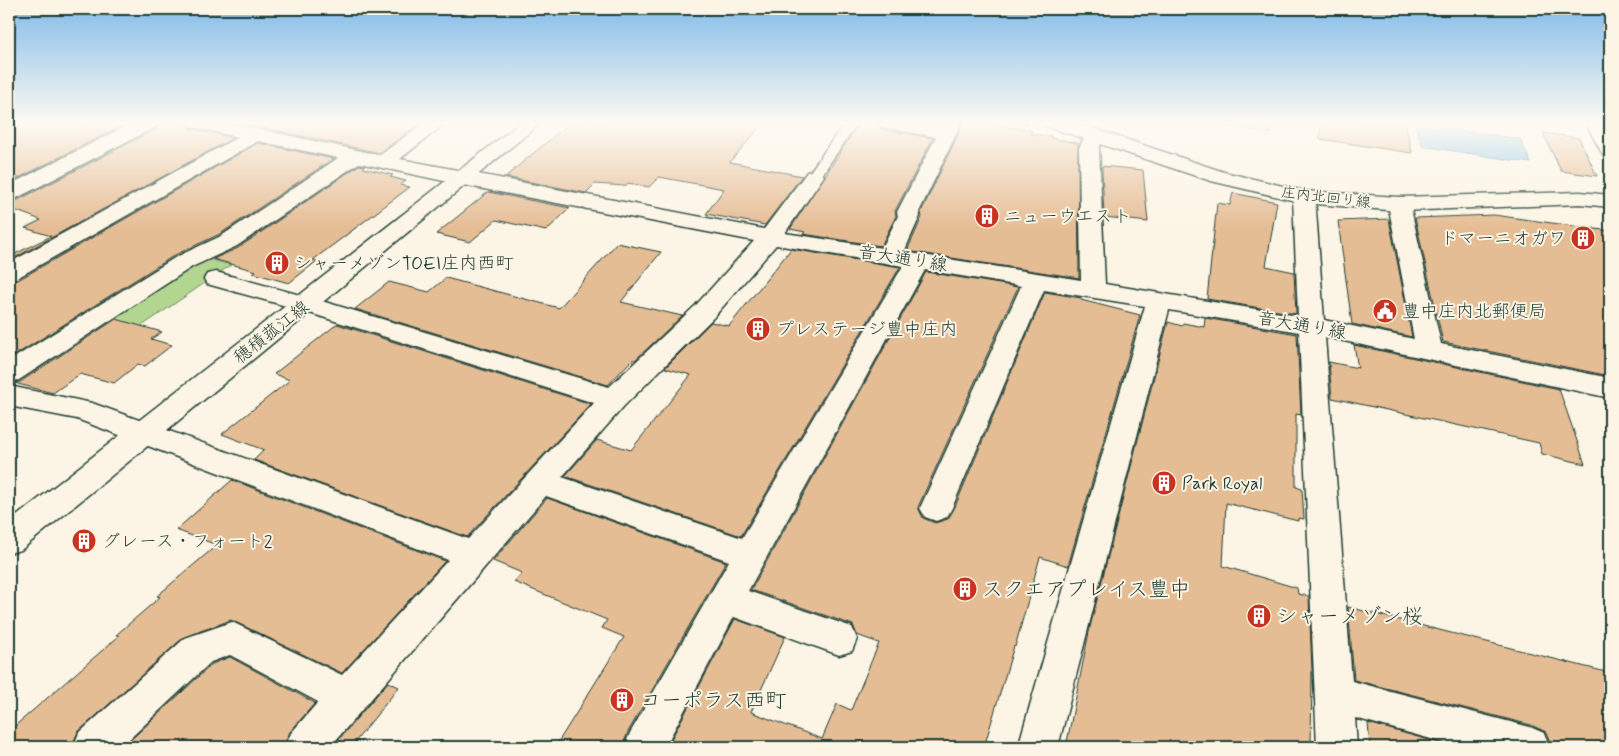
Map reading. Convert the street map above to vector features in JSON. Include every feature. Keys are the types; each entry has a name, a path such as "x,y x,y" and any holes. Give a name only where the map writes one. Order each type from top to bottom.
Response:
{"street":[{"path":"9,193 80,157"},
{"path":"9,273 215,157"},
{"path":"9,373 184,262 229,241 353,157"},
{"name":"音大通り線","path":"361,157 463,179 770,237 1310,326 1429,349 1610,388"},
{"path":"384,162 390,157"},
{"name":"穂積菰江線","path":"9,540 490,157"},
{"path":"890,256 909,216 908,212 936,157"},
{"path":"1089,157 1093,289"},
{"name":"庄内北回り線","path":"1160,157 1218,177 1304,197 1399,204 1580,198 1610,201"},
{"path":"305,747 347,697 614,399 705,311 770,237 814,176"},
{"path":"1304,197 1310,326 1337,747"},
{"path":"1399,204 1429,349"},
{"path":"644,747 727,599 750,554 918,261"},
{"path":"216,279 306,304 614,399"},
{"path":"936,508 1036,280"},
{"path":"1038,747 1159,300"},
{"path":"9,396 82,410 475,556"},
{"path":"540,482 750,554"},
{"path":"727,599 840,638"},
{"path":"93,747 198,650 232,638 347,697"},
{"path":"1334,694 1530,747"}],"lane":[{"path":"814,176 827,157"}],"green space":[{"path":"209,259 231,265 136,330 102,320 161,281"}],"water":[{"path":"1494,157 1528,157 1531,163"}],"building":[{"path":"9,157 60,157 9,183"},
{"path":"101,157 198,157 9,261 9,257 51,236 25,228 41,220 9,208 9,201 18,200"},
{"path":"233,157 325,157 333,159 220,234 175,255 9,359 9,282 18,280"},
{"path":"529,157 734,157 730,162 802,176 765,225 706,214 724,189 659,177 649,187 628,183 625,186 595,184 586,193 505,177"},
{"path":"837,157 923,157 895,211 896,216 881,246 803,234 805,232 790,229"},
{"path":"947,157 1078,157 1079,278 907,251 922,217 921,212"},
{"path":"1555,157 1588,157 1597,176 1561,171"},
{"path":"359,165 365,166 363,168 393,175 390,177 406,181 400,185 410,187 313,260 317,261 289,283 253,273 256,271 213,259 238,248"},
{"path":"1102,166 1143,170 1148,222 1104,217"},
{"path":"488,192 570,208 546,231 496,220 470,242 436,234"},
{"path":"1233,193 1277,202 1266,266 1294,272 1296,314 1207,299 1217,203 1230,205"},
{"path":"1494,215 1610,231 1610,376 1443,342 1415,218"},
{"path":"1389,219 1412,337 1352,324 1338,221"},
{"path":"617,243 661,252 621,302 682,316 635,360 632,360 608,385 355,309 389,282 429,292 446,278 559,308"},
{"path":"791,249 900,267 741,536 565,476 597,440 631,450 691,375 665,368 711,322 729,326"},
{"path":"926,272 1018,287 918,507 923,518 935,523 948,519 954,509 1045,292 1081,298 1081,300 1140,315 1068,566 1040,557 984,747 667,747 735,619 785,637 751,712 822,739 837,704 851,710 879,643 857,635 853,625 751,590"},
{"path":"1205,318 1297,334 1301,415 1296,414 1296,487 1302,489 1304,519 1298,518 1298,521 1226,503 1223,566 1297,588 1298,594 1309,596 1312,671 1311,747 1066,747 1090,627 1168,322 1182,326 1183,323 1204,327"},
{"path":"116,319 162,332 151,339 172,345 145,366 138,364 114,383 80,374 53,393 14,383 20,382"},
{"path":"337,324 591,404 467,537 254,460 264,450 222,434 290,380 274,374"},
{"path":"1354,345 1559,389 1585,464 1542,454 1539,443 1332,398 1329,362 1358,368"},
{"path":"232,480 445,561 342,673 231,620 184,637 78,732 71,747 9,747 9,731 119,636 116,635 160,597 157,596 217,545 176,530"},
{"path":"547,498 726,562 628,732 622,747 555,747 624,637 602,628 607,620 514,582 522,573 493,561"},
{"path":"1348,607 1610,673 1610,747 1552,747 1546,732 1531,725 1354,680"},
{"path":"230,657 315,703 290,732 283,747 123,747 212,664"},
{"path":"388,682 399,687 351,747 332,747"},
{"path":"1368,723 1454,747 1370,747"}],"place":[{"name":"ニューウエスト","path":"987,216"},
{"name":"ドマーニオガワ","path":"1583,238"},
{"name":"シャーメゾンTOEI庄内西町","path":"277,263"},
{"name":"豊中庄内北郵便局","path":"1385,311"},
{"name":"プレステージ豊中庄内","path":"758,329"},
{"name":"Park Royal","path":"1164,483"},
{"name":"グレース・フォート2","path":"84,541"},
{"name":"スクエアプレイス豊中","path":"965,589"},
{"name":"シャーメゾン桜","path":"1259,616"},
{"name":"コーポラス西町","path":"622,700"}]}
